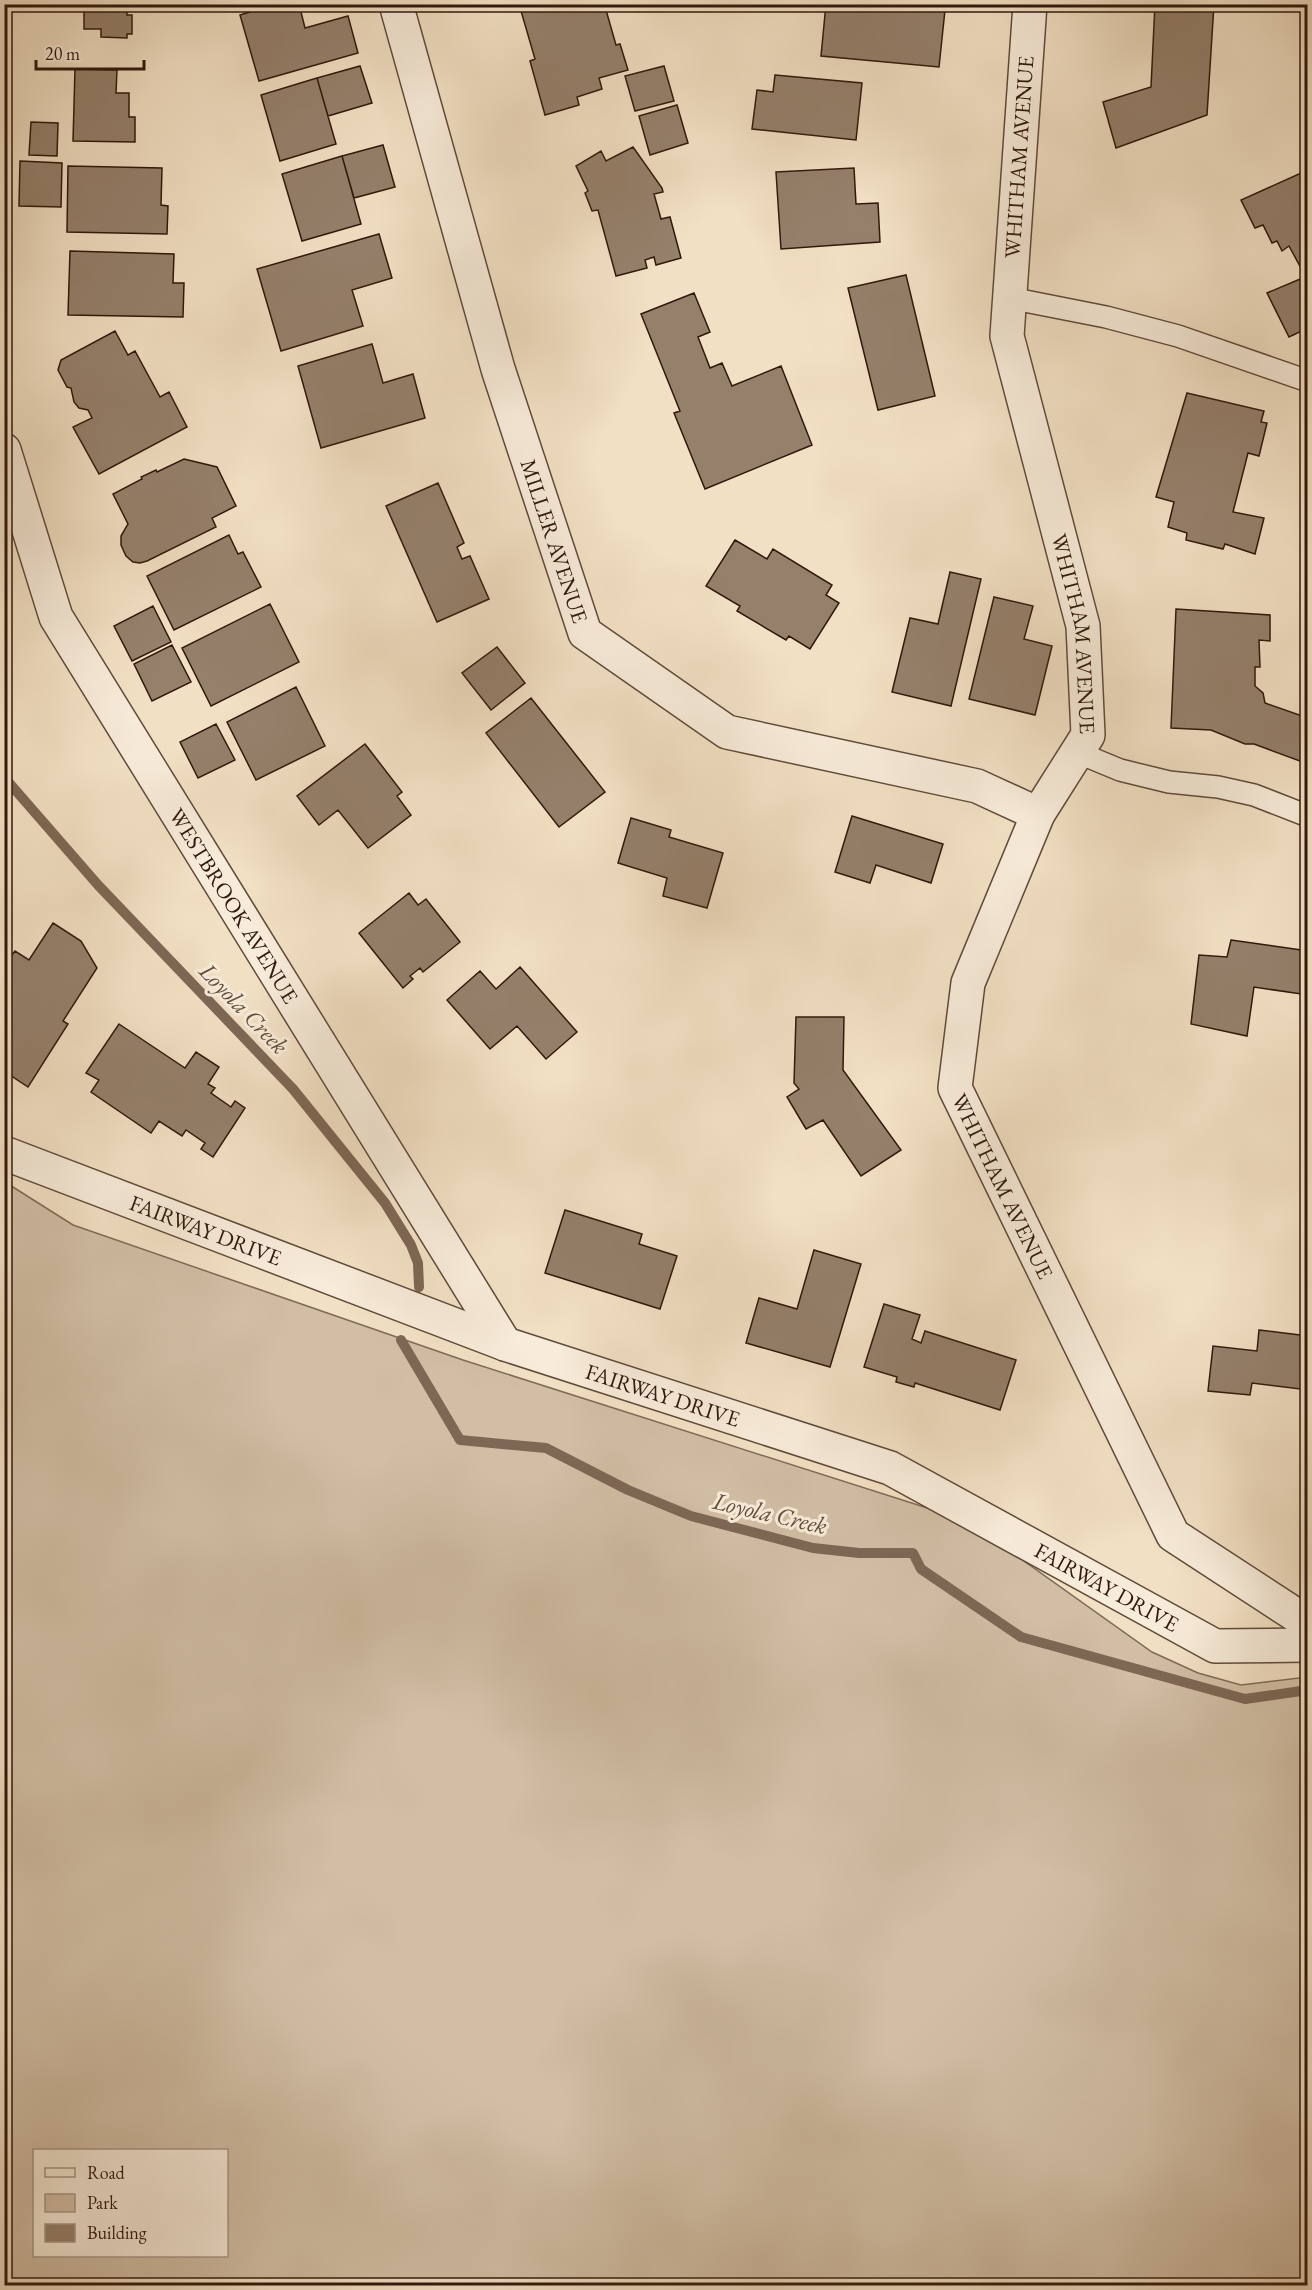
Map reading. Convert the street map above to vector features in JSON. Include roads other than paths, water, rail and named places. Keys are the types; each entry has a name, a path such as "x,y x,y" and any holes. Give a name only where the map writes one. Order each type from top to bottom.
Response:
{"street":[{"name":"MILLER AVENUE","path":"396,4 498,369 585,633 727,732 976,786 1038,814"},
{"name":"WHITHAM AVENUE","path":"1030,4 1007,336 1083,626 1088,735 1038,814 968,983 955,1089 1173,1534 1308,1623"},
{"name":"WESTBROOK AVENUE","path":"4,450 56,617 505,1344"},
{"name":"FAIRWAY DRIVE","path":"4,1153 505,1344 890,1468 1215,1646 1308,1645"}],"lane":[{"path":"1010,298 1106,317 1178,336 1308,381"},
{"path":"1078,753 1120,770 1159,780 1218,787 1254,795 1308,816"}],"waterway":[{"name":"Loyola Creek","path":"4,777 98,885 293,1089 385,1203 411,1245 418,1263 419,1287"},
{"name":"Loyola Creek","path":"401,1340 460,1440 546,1448 628,1490 691,1516 813,1548 859,1553 913,1553 921,1569 1021,1637 1245,1699 1308,1690"}]}
